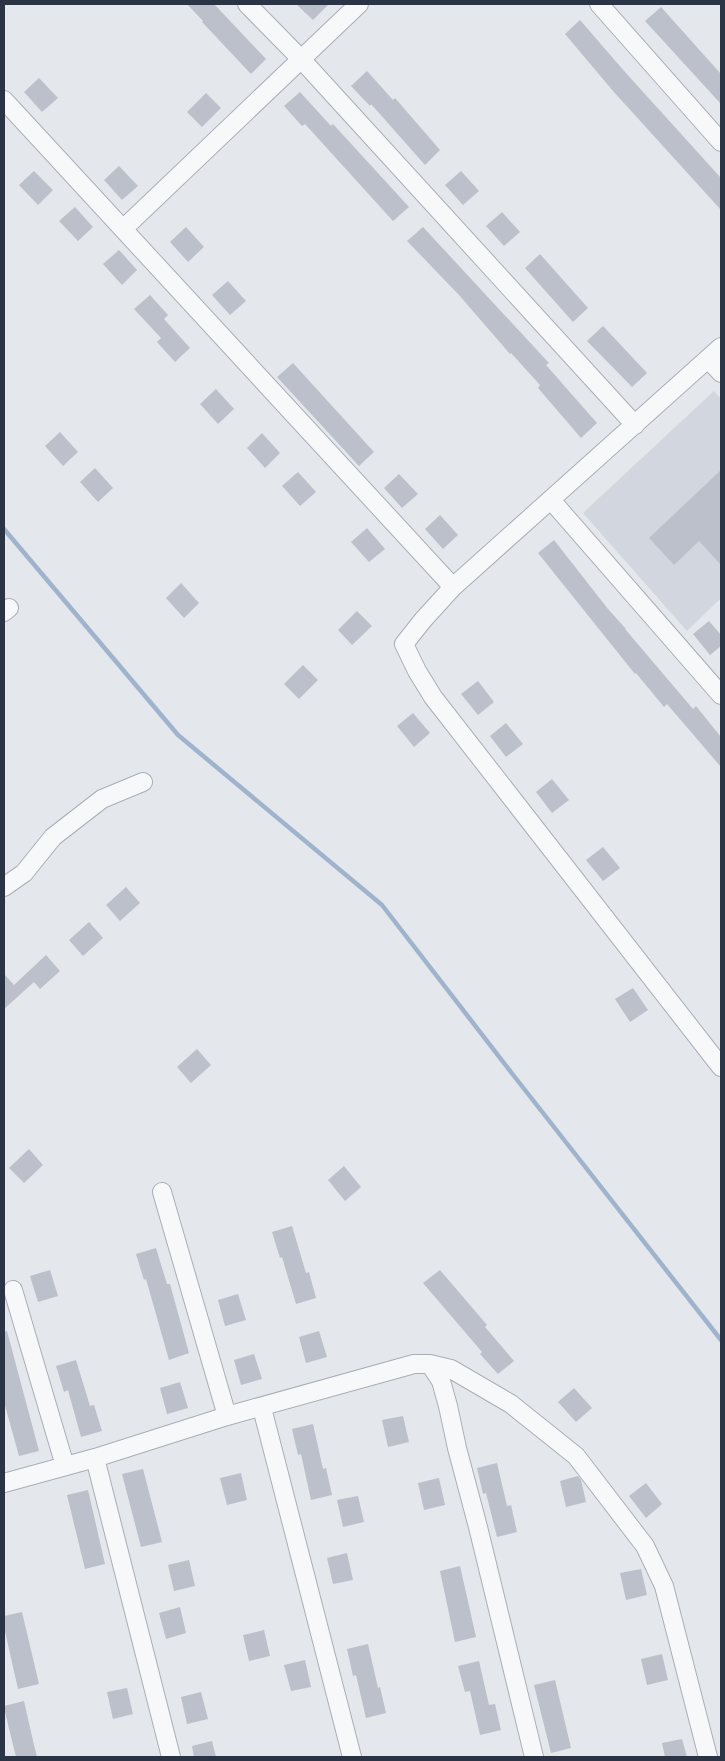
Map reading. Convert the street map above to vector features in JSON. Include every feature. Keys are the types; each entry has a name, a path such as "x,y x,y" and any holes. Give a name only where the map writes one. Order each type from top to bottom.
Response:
{"street":[{"path":"247,4 301,58 635,425"},
{"path":"123,229 360,4"},
{"path":"600,4 721,142"},
{"path":"4,100 453,587"},
{"path":"721,347 709,360 453,587 404,644 417,671 433,697 721,1067"},
{"path":"709,360 721,373"},
{"path":"551,500 721,695"},
{"path":"4,887 24,873 53,838 102,800 143,782"},
{"path":"162,1192 227,1416"},
{"path":"14,1290 65,1466"},
{"path":"4,1483 95,1458 227,1416 262,1408 414,1364 430,1364 451,1369 511,1404 576,1456 646,1546 664,1586 708,1757"},
{"path":"430,1364 441,1381 448,1406 534,1757"},
{"path":"262,1408 352,1757"},
{"path":"95,1458 171,1757"}],"shaded area":[{"path":"714,391 721,399 721,598 687,631 583,513"}],"building":[{"path":"187,4 214,4 266,59 251,74"},
{"path":"296,4 329,4 313,20"},
{"path":"661,7 721,74 721,104 645,21"},
{"path":"580,20 721,178 721,210 613,91 565,34"},
{"path":"367,71 393,100 395,98 440,150 425,165 371,104 370,106 351,86"},
{"path":"39,78 58,98 42,112 24,92"},
{"path":"300,92 331,126 333,124 409,207 393,221 305,124 302,126 284,106"},
{"path":"206,93 221,108 202,127 187,112"},
{"path":"119,166 138,186 122,200 104,180"},
{"path":"34,171 53,190 38,205 19,185"},
{"path":"461,171 479,191 463,205 445,185"},
{"path":"75,207 93,227 78,241 59,221"},
{"path":"502,212 520,232 504,246 486,226"},
{"path":"186,227 204,247 188,262 170,242"},
{"path":"423,227 549,363 546,365 597,423 581,438 538,388 540,385 510,354 459,295 407,241"},
{"path":"119,250 137,270 122,285 103,264"},
{"path":"540,254 588,308 573,322 525,268"},
{"path":"228,281 246,301 230,315 212,295"},
{"path":"150,295 168,315 164,319 190,348 175,362 157,342 161,338 134,309"},
{"path":"603,326 647,373 632,387 587,341"},
{"path":"293,363 374,452 359,466 277,377"},
{"path":"216,389 234,409 218,424 200,404"},
{"path":"60,432 78,452 63,466 45,446"},
{"path":"262,433 280,453 265,468 247,448"},
{"path":"95,468 113,488 98,502 80,482"},
{"path":"721,470 721,565 699,541 674,565 649,538"},
{"path":"298,472 316,492 300,506 282,486"},
{"path":"399,474 418,494 402,508 384,488"},
{"path":"440,515 458,535 443,549 425,529"},
{"path":"367,528 385,549 369,562 351,542"},
{"path":"554,540 608,609 693,709 696,706 721,737 721,767 667,704 664,707 635,674 538,553"},
{"path":"181,583 199,603 184,618 166,598"},
{"path":"357,611 372,626 352,645 338,630"},
{"path":"709,621 721,635 721,646 710,655 693,634"},
{"path":"303,665 318,680 299,699 284,684"},
{"path":"478,681 494,702 478,715 461,694"},
{"path":"413,713 430,733 414,747 397,726"},
{"path":"506,723 523,744 506,757 490,736"},
{"path":"552,779 569,800 552,813 536,792"},
{"path":"603,847 620,868 603,881 586,860"},
{"path":"126,887 140,903 120,921 106,905"},
{"path":"89,922 103,938 83,956 69,940"},
{"path":"46,955 60,971 40,989 34,982 4,1009 4,974 14,985"},
{"path":"633,988 648,1010 630,1022 615,999"},
{"path":"197,1049 211,1065 191,1083 177,1067"},
{"path":"29,1149 43,1165 24,1183 9,1168"},
{"path":"344,1166 361,1187 345,1201 328,1180"},
{"path":"292,1226 306,1273 309,1272 316,1298 296,1304 282,1257 280,1258 272,1232"},
{"path":"156,1248 167,1284 170,1284 189,1353 169,1360 146,1279 144,1280 136,1254"},
{"path":"50,1270 58,1296 38,1302 30,1276"},
{"path":"440,1270 487,1325 485,1327 514,1361 498,1374 480,1354 482,1352 423,1283"},
{"path":"238,1294 246,1320 225,1326 218,1300"},
{"path":"7,1331 39,1451 19,1456 4,1402 4,1332"},
{"path":"319,1331 327,1357 306,1363 299,1337"},
{"path":"254,1354 262,1379 241,1385 234,1360"},
{"path":"76,1360 90,1406 94,1405 102,1431 81,1437 68,1390 64,1392 56,1366"},
{"path":"180,1382 188,1408 167,1414 160,1388"},
{"path":"574,1388 592,1408 576,1422 558,1402"},
{"path":"403,1416 409,1442 388,1447 382,1420"},
{"path":"313,1424 323,1469 326,1468 332,1495 311,1500 301,1454 298,1455 292,1429"},
{"path":"497,1463 507,1506 511,1505 517,1532 497,1537 486,1493 483,1494 477,1468"},
{"path":"143,1469 162,1542 141,1547 122,1474"},
{"path":"241,1473 247,1500 227,1505 220,1478"},
{"path":"578,1476 581,1480 586,1502 566,1507 560,1481"},
{"path":"439,1478 445,1505 424,1510 418,1483"},
{"path":"646,1483 662,1504 646,1518 629,1496"},
{"path":"88,1490 105,1564 85,1569 67,1495"},
{"path":"358,1496 364,1522 343,1527 337,1500"},
{"path":"347,1553 353,1580 333,1584 327,1558"},
{"path":"189,1560 195,1586 174,1591 168,1565"},
{"path":"460,1566 476,1637 455,1642 440,1571"},
{"path":"641,1569 647,1595 626,1600 620,1573"},
{"path":"180,1607 186,1633 166,1639 159,1613"},
{"path":"22,1612 39,1684 18,1689 4,1627 4,1616"},
{"path":"264,1630 270,1656 249,1661 243,1635"},
{"path":"368,1644 386,1713 366,1718 356,1675 353,1676 347,1649"},
{"path":"662,1654 668,1680 647,1685 641,1659"},
{"path":"305,1660 311,1687 291,1691 284,1665"},
{"path":"479,1661 489,1705 495,1704 501,1730 480,1735 470,1691 465,1692 458,1666"},
{"path":"555,1680 571,1748 551,1753 534,1685"},
{"path":"127,1688 133,1714 113,1719 107,1692"},
{"path":"201,1692 208,1719 187,1724 181,1697"},
{"path":"24,1701 37,1757 16,1757 4,1708 4,1706"},
{"path":"682,1739 687,1757 665,1757 662,1743"},
{"path":"212,1741 216,1757 194,1757 192,1746"}],"waterway":[{"path":"4,529 178,735 382,905 721,1340"}]}
